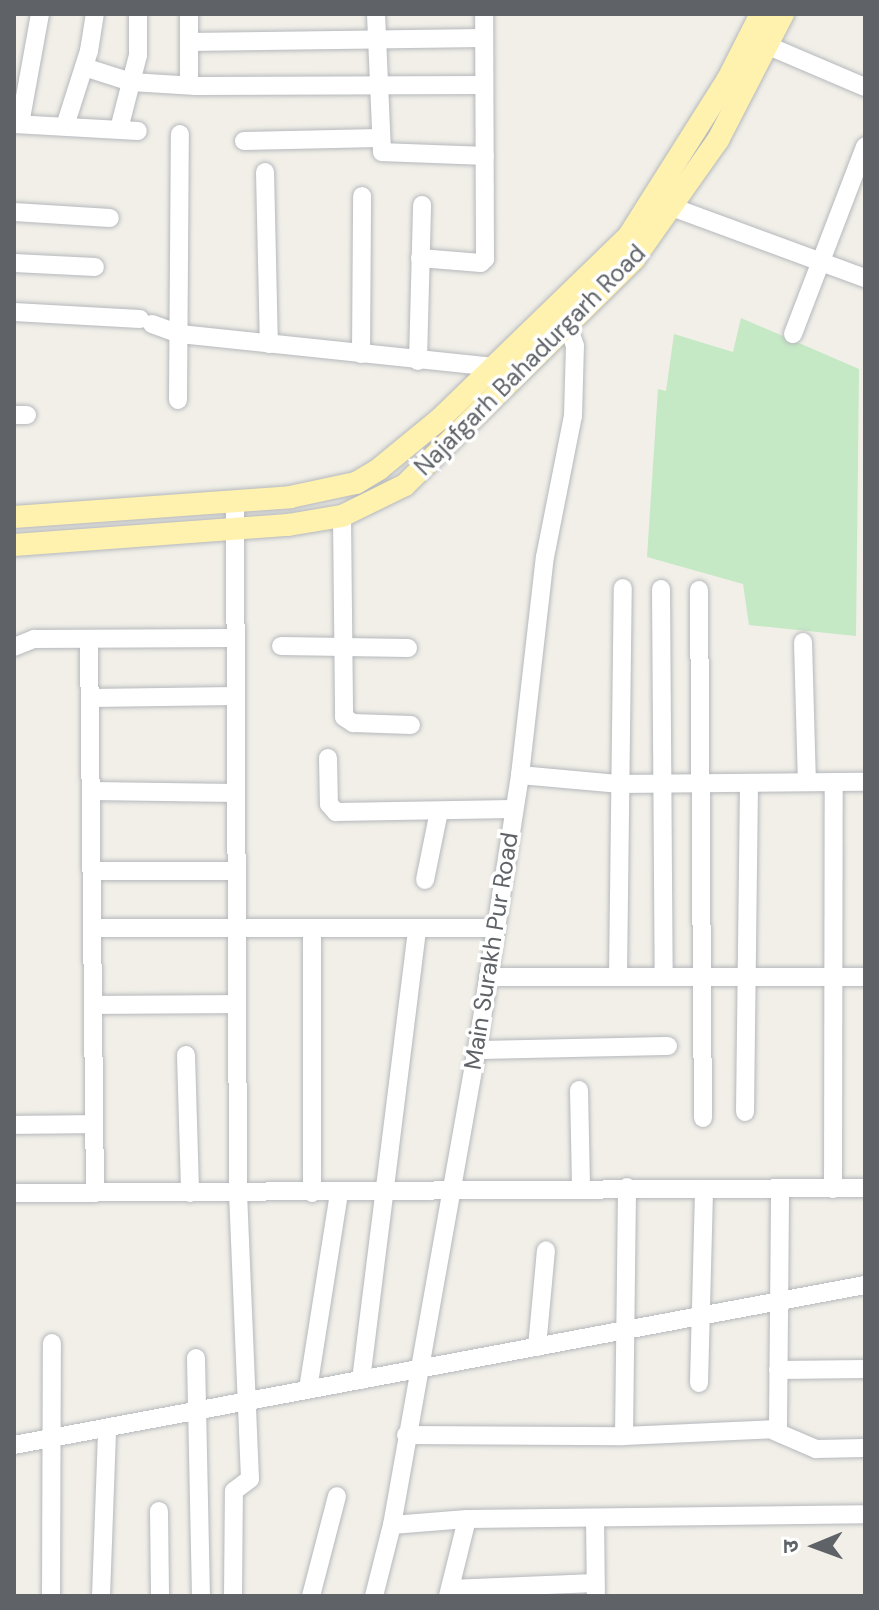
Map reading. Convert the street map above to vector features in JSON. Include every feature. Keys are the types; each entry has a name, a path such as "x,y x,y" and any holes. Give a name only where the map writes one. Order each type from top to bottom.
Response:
{"main road":[{"name":"Najafgarh Bahadurgarh Road","path":"758,42 761,14"},
{"name":"Najafgarh Bahadurgarh Road","path":"14,545 102,534 235,529 342,516 405,485 514,382 628,237 664,204 758,42 783,14"},
{"name":"Najafgarh Bahadurgarh Road","path":"14,517 235,503 356,483 441,418 494,367 565,316"}],"street":[{"path":"40,14 17,124 128,130 138,14"},
{"path":"65,126 84,67 95,14"},
{"path":"189,14 189,85"},
{"path":"376,14 379,138 385,155 485,156"},
{"path":"420,258 484,262 484,14"},
{"path":"189,42 484,38"},
{"path":"758,42 865,87"},
{"path":"84,67 131,82 189,85 484,85"},
{"path":"178,400 180,134"},
{"path":"244,141 379,138"},
{"path":"793,334 865,146"},
{"path":"265,172 269,344"},
{"path":"361,354 362,196"},
{"path":"664,204 865,278"},
{"path":"418,361 422,205"},
{"path":"14,212 110,218"},
{"path":"14,263 95,267"},
{"path":"14,312 146,322 180,334 494,367 514,382"},
{"name":"Main Surakh Pur Road","path":"374,1596 392,1525 449,1192 477,1050 520,775 545,557 573,416 576,377 565,316"},
{"path":"199,1491 234,1491 249,1483 249,1400 238,1194 235,503"},
{"path":"342,516 347,721 411,725"},
{"path":"618,977 618,784 623,588"},
{"path":"661,589 664,977"},
{"path":"699,590 703,1118"},
{"path":"14,647 34,639 235,638"},
{"path":"89,639 95,1193"},
{"path":"803,642 807,782"},
{"path":"281,646 408,648"},
{"path":"90,698 236,696"},
{"path":"328,758 329,804 336,812 513,809"},
{"path":"520,775 618,784 865,782"},
{"path":"833,1189 834,782"},
{"path":"745,1112 749,783"},
{"path":"91,791 236,793"},
{"path":"425,880 439,811"},
{"path":"92,871 236,871"},
{"path":"93,928 495,928"},
{"path":"312,928 312,1193"},
{"path":"361,1380 417,928"},
{"path":"488,977 865,977"},
{"path":"93,1005 237,1004"},
{"path":"477,1050 668,1046"},
{"path":"186,1055 190,1193"},
{"path":"579,1090 581,1188"},
{"path":"14,1125 94,1124"},
{"path":"624,1436 627,1187"},
{"path":"14,1193 865,1188"},
{"path":"699,1383 704,1189"},
{"path":"774,1431 779,1424 780,1189"},
{"path":"308,1389 339,1193"},
{"path":"537,1347 546,1250"},
{"path":"14,1445 308,1389 418,1372 865,1285"},
{"path":"51,1596 52,1343"},
{"path":"196,1358 201,1596"},
{"path":"778,1370 865,1369"},
{"path":"101,1596 107,1429"},
{"path":"406,1435 624,1436 774,1431 816,1449 865,1448"},
{"path":"233,1596 234,1491"},
{"path":"311,1596 337,1496"},
{"path":"159,1511 160,1596"},
{"path":"392,1525 467,1519 865,1514"},
{"path":"467,1519 449,1592 596,1590 595,1518"}],"green space":[{"path":"741,318 859,369 856,636 749,625 743,584 647,557 658,389 666,391 674,334 733,352"}]}
